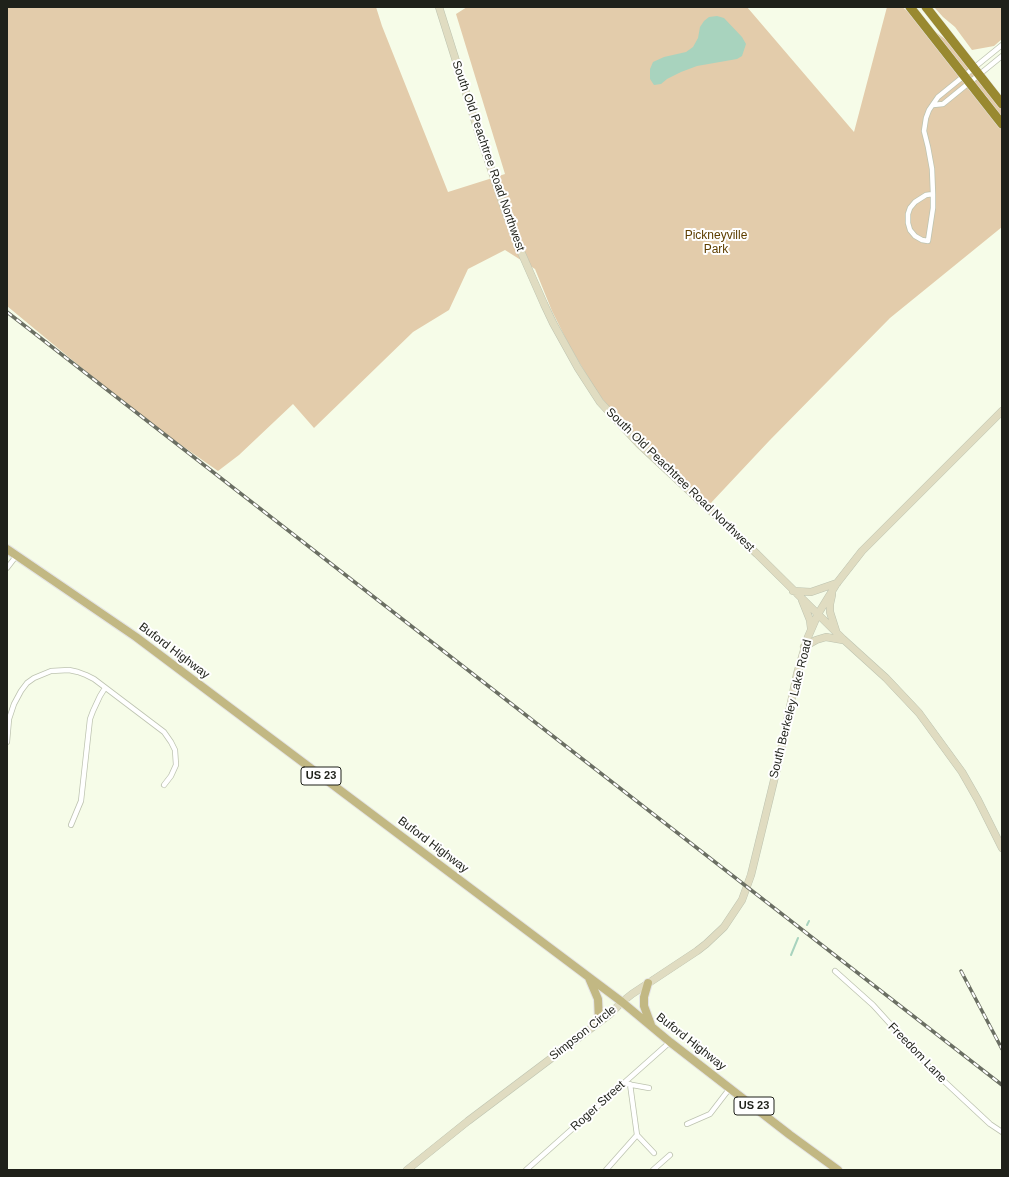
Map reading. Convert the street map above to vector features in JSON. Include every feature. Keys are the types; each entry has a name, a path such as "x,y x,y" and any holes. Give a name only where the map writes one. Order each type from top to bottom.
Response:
{"highway":[{"path":"910,7 1002,124"},
{"path":"926,7 1002,104"}],"main road":[{"name":"Buford Highway","path":"7,549 136,637 622,1002 670,1042 838,1170"},
{"path":"589,978 598,998 600,1009 599,1021"},
{"path":"648,983 644,997 644,1006 651,1026"}],"street":[{"name":"South Old Peachtree Road Northwest","path":"439,7 507,216 544,304 578,368 600,402 626,431 757,554 844,640 886,678 919,713 962,772 1002,848"},
{"path":"933,105 943,104 1002,45"},
{"path":"933,194 915,202 910,208 908,214 910,230 915,236 922,240 928,240 933,208 933,194 932,170 924,131 929,110 938,98 1002,56"},
{"name":"South Berkeley Lake Road","path":"747,886 778,764 792,695 804,647 818,614 835,586 862,551 1002,411"},
{"path":"7,568 17,555"},
{"path":"794,591 811,592 835,586 830,604 830,612 837,633"},
{"path":"801,598 810,620 811,630"},
{"path":"804,647 820,638 826,637 844,640"},
{"path":"7,742 9,719 14,704 27,683 34,678 51,671 69,670 86,675 164,732 175,750 176,765 164,785"},
{"path":"71,825 80,801 90,719 92,711 105,688"},
{"name":"Simpson Circle","path":"407,1170 468,1121 610,1014 622,1002 697,951 724,927 742,900 747,886"},
{"name":"Freedom Lane","path":"835,971 873,1004 931,1069 990,1124 1002,1132"},
{"name":"Roger Street","path":"526,1170 670,1042"},
{"path":"624,1083 649,1088"},
{"path":"630,1084 637,1135 654,1153"},
{"path":"687,1124 710,1114 730,1088"},
{"path":"606,1170 637,1135"},
{"path":"653,1170 670,1155"}],"green space":[{"name":"Pickneyville Park","path":"7,7 376,7 382,26 448,192 505,174 456,14 467,7 747,7 854,132 887,7 902,7 949,42 1002,110 1002,227 890,318 770,440 709,505 625,426 610,409 595,389 569,345 552,311 535,269 505,250 468,269 449,310 413,332 314,428 293,404 239,455 218,471 141,417 7,306"},
{"path":"934,7 1002,7 1002,39 994,46 972,50 955,27"}],"shaded area":[{"path":"717,16 724,18 742,37 746,44 742,56 737,59 697,66 667,79 661,84 654,85 650,79 650,69 653,62 664,57 686,52 693,47 698,38 700,27 704,21 709,17"}],"waterway":[{"path":"807,925 809,921"},
{"path":"791,955 798,938"}],"railway":[{"path":"7,312 1002,1085"},
{"path":"961,971 1002,1049"}]}
